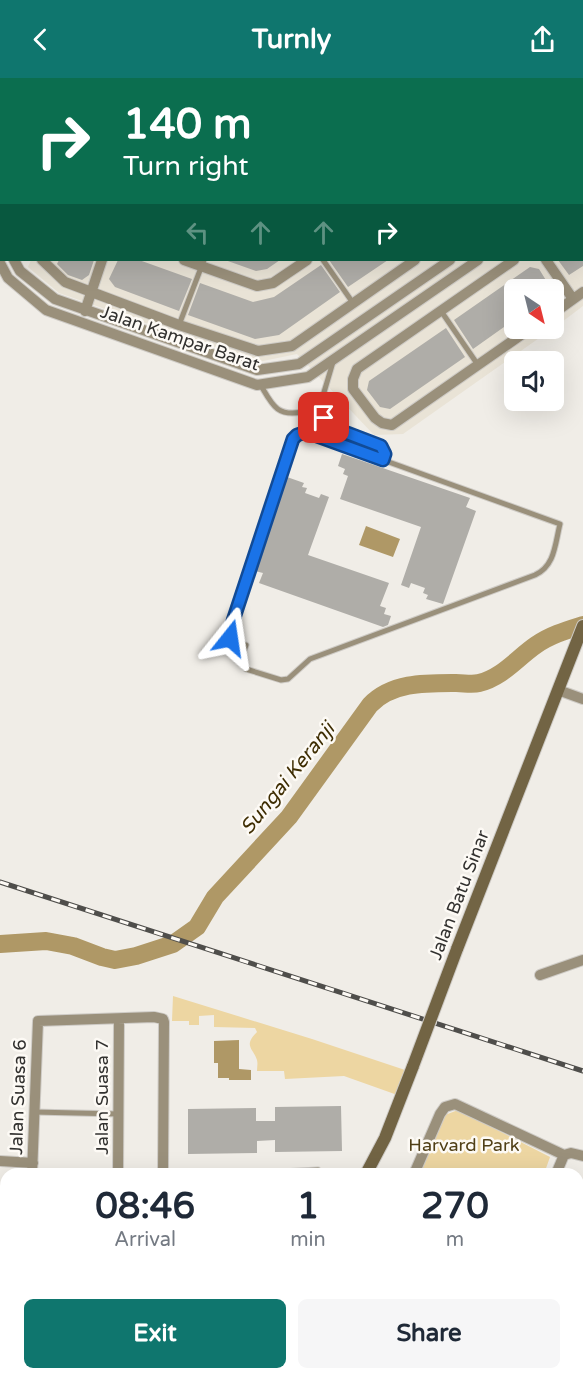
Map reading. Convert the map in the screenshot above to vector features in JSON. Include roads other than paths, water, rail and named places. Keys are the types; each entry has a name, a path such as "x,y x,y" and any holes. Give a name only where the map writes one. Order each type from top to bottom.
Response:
{"street":[{"name":"Jalan Kampar Barat","path":"15,261 20,271 55,299 257,370 299,364 449,261"},
{"path":"42,261 65,282 179,326 258,351 292,346 414,261"},
{"path":"85,311 102,261"},
{"path":"203,263 257,286 273,283 306,261"},
{"name":"Jalan Kampar Barat","path":"0,263 8,278 46,310 257,385 308,377 477,261"},
{"path":"513,261 357,369 353,379 354,389 375,418 382,423 392,425 515,339"},
{"path":"547,261 573,299"},
{"path":"564,306 583,292"},
{"path":"126,338 130,326"},
{"name":"Jalan Batu Sinar","path":"369,1168 385,1138 583,626"},
{"path":"558,690 583,699"},
{"path":"540,975 583,960"},
{"path":"119,1020 154,1017 164,1022 163,1168"},
{"name":"Jalan Suasa 6","path":"33,1168 38,1021 119,1020"},
{"name":"Jalan Suasa 7","path":"118,1168 119,1020"},
{"path":"417,1168 440,1114 445,1107 455,1104 564,1155 571,1153 583,1156"},
{"path":"559,1168 564,1155"},
{"path":"0,1161 29,1168"}],"lane":[{"path":"324,261 353,303"},
{"path":"179,326 203,263"},
{"path":"441,310 478,365"},
{"path":"322,399 309,398 303,404 302,412 306,419 313,422 324,418 327,410 322,399 333,360"},
{"path":"260,384 273,406 278,410 291,414 302,412"},
{"path":"324,418 334,428 381,446 385,454 383,460"},
{"path":"306,432 383,460 560,524 550,563 535,575 310,659 288,679 280,680 246,669 240,660 246,645 234,641 230,638 229,633 293,439 306,432"},
{"path":"34,1112 118,1114"}],"waterway":[{"name":"Sungai Keranji","path":"0,944 46,941 73,946 115,960 173,944 197,927 215,897 289,817 370,705 379,697 410,685 474,684 488,680 503,672 541,641 583,625"}],"railway":[{"path":"0,882 583,1071"}],"park label":[{"name":"Harvard Park","path":"464,1145"}]}
